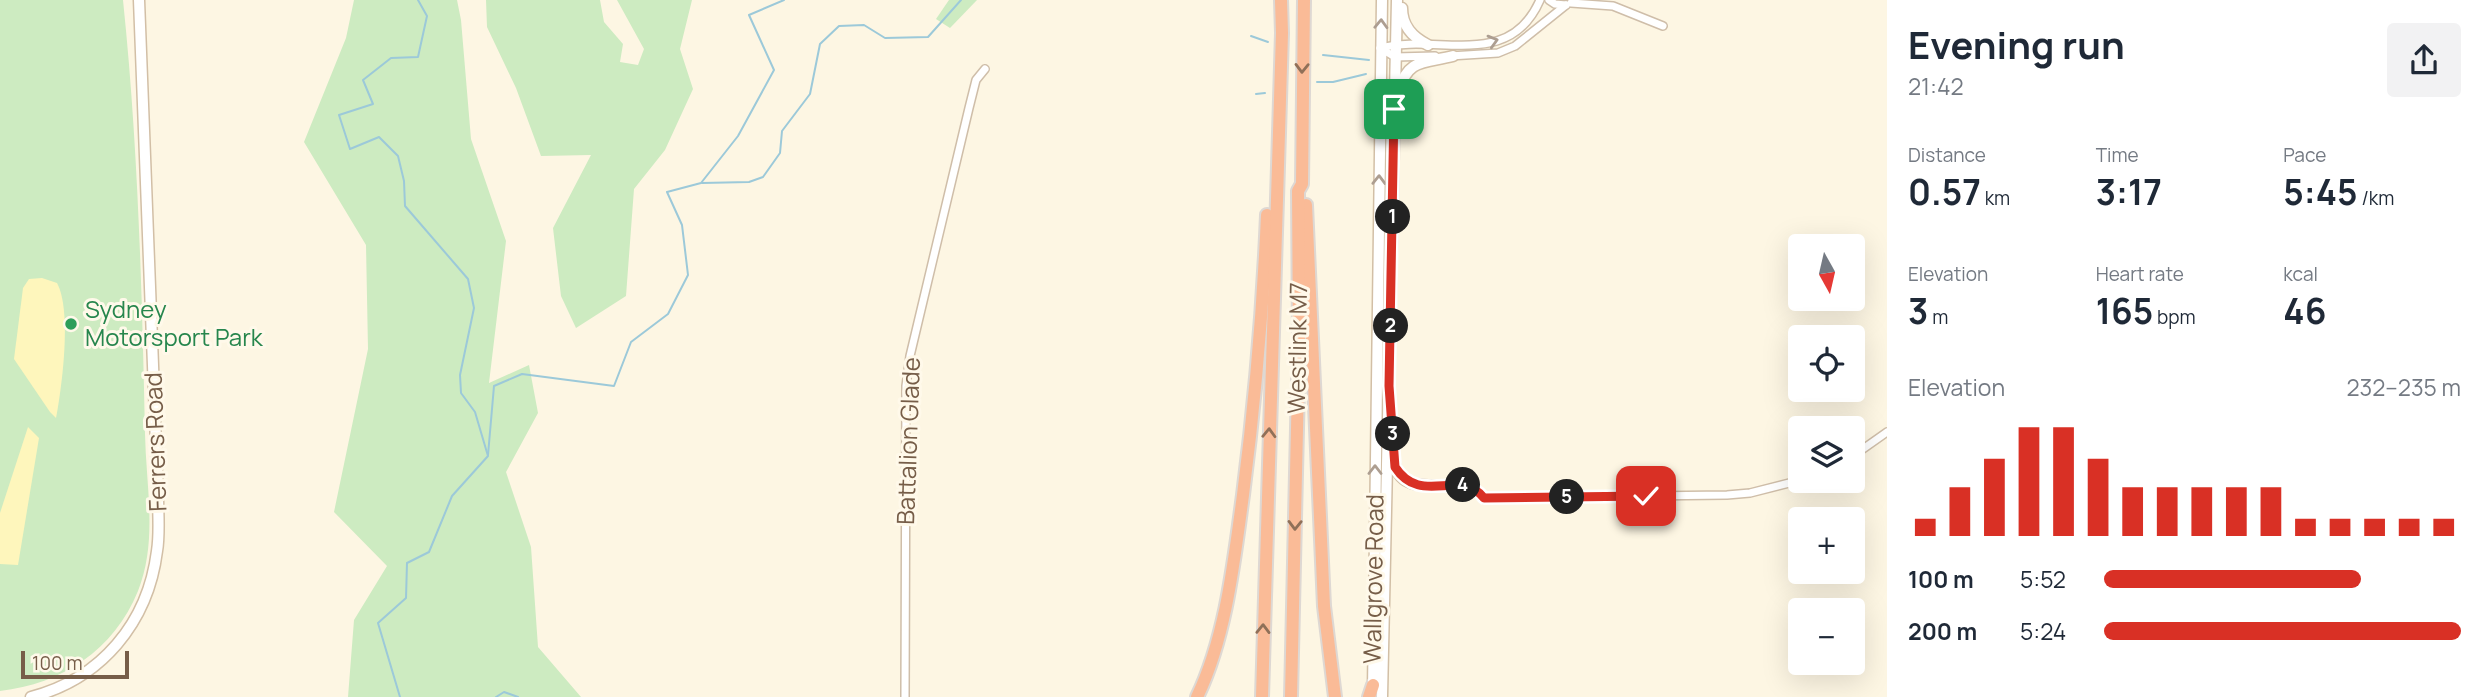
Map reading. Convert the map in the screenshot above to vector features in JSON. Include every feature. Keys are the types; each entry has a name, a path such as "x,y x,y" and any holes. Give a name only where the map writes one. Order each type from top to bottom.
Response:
{"highway":[{"name":"Westlink M7","path":"1262,697 1281,0"},
{"name":"Westlink M7","path":"1290,697 1299,339 1298,191 1302,184 1304,0"},
{"path":"1195,697 1207,670 1226,607 1242,499 1259,354 1275,33 1280,20"},
{"path":"1302,184 1306,191 1327,640 1327,697"},
{"path":"1327,640 1335,697"}],"main road":[{"name":"Ferrers Road","path":"31,697 65,686 84,675 117,646 130,629 149,591 158,548 139,0"},
{"name":"Wallgrove Road","path":"1372,693 1382,0"},
{"name":"Wallgrove Road","path":"1382,697 1395,57 1400,0"},
{"path":"1400,0 1404,23 1415,37 1428,45"},
{"path":"1394,109 1402,81 1410,67 1424,61 1453,56"},
{"path":"1377,355 1390,356"},
{"path":"1389,386 1395,467 1401,476 1417,485 1469,486 1484,498"}],"street":[{"path":"1380,48 1396,44 1479,45 1507,37 1527,23 1540,0"},
{"path":"1549,0 1555,4 1613,6"},
{"path":"1603,0 1663,26"},
{"path":"1380,48 1395,57 1498,53 1515,46 1571,3"},
{"name":"Battalion Glade","path":"905,697 907,376 971,98 976,80 985,69"},
{"path":"1865,448 1887,432"},
{"path":"1484,498 1750,494 1788,484"}],"green space":[{"name":"Sydney Motorsport Park","path":"0,0 123,0 136,162 149,533 148,553 138,591 128,612 100,647 65,672 44,681 0,691"},
{"path":"354,0 457,0 471,139 506,241 489,383 529,365 538,413 506,472 531,547 538,647 581,697 348,697 354,620 387,566 334,512 368,349 366,245 304,142 346,38"},
{"path":"486,0 600,0 604,22 623,44 620,62 638,65 644,49 617,0 692,0 680,49 693,89 665,150 634,189 626,296 576,328 561,296 553,228 591,155 541,156 516,88 487,27"},
{"path":"949,0 977,0 950,28 936,19"}],"sand":[{"path":"42,278 57,283 64,311 63,369 56,418 14,359 23,288 29,279"},
{"path":"28,427 39,438 18,565 0,564 0,513"}],"waterway":[{"path":"400,697 378,623 406,598 407,563 429,552 452,496 488,456 475,412 461,393 460,375 474,308 468,279 405,206 404,181 398,156 379,137 350,149 339,115 373,104 363,80 391,58 418,57 427,16 418,0"},
{"path":"488,455 494,386 522,374 614,386 631,342 668,314 688,275 682,225 667,192 701,183 738,136 774,70 749,15 784,0"},
{"path":"702,183 749,182 763,177 780,153 782,131 810,94 820,44 839,26 864,25 885,38 928,37 961,0"},
{"path":"1251,36 1268,42"},
{"path":"1323,55 1369,60"},
{"path":"1317,82 1333,82 1366,74"},
{"path":"1256,94 1265,93"},
{"path":"496,697 504,692 518,697"}],"place":[{"name":"Sydney Motorsport Park","path":"71,324"}],"route":[{"path":"1394,109 1389,386 1395,467 1401,476 1411,483 1469,486 1484,498 1646,496"}]}
